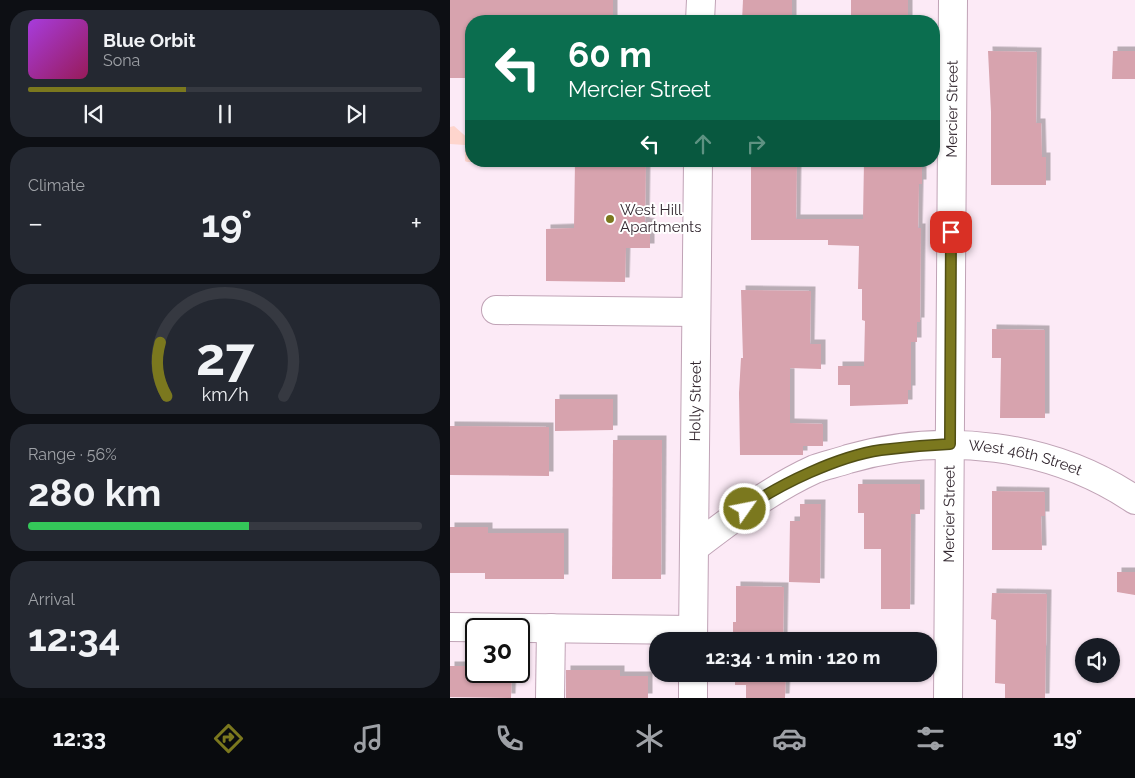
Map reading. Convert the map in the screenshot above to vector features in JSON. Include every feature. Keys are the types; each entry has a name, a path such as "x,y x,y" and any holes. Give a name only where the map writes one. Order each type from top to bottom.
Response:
{"street":[{"path":"700,15 701,0"},
{"name":"Mercier Street","path":"948,698 952,0"},
{"name":"Holly Street","path":"693,632 698,167"},
{"path":"496,310 695,312"},
{"name":"West 46th Street","path":"695,547 758,500 816,469 879,450 950,444 1017,451 1085,473 1135,500"},
{"path":"450,627 551,628 649,634"},
{"path":"550,698 551,628"},
{"path":"693,682 693,698"}],"shaded area":[{"path":"454,126 465,136 465,145 450,144 450,127"}],"building":[{"path":"450,0 613,0 613,15 465,15 465,78 450,78"},
{"path":"743,0 792,0 792,15 742,15"},
{"path":"851,0 908,0 908,15 851,15"},
{"path":"988,51 1037,52 1036,123 1041,123 1042,157 1046,157 1046,185 991,185 991,112"},
{"path":"1113,51 1135,51 1135,79 1112,79"},
{"name":"West Hill Apartments","path":"575,167 646,167 645,222 650,223 650,248 626,248 625,282 546,281 546,229 574,228"},
{"path":"751,167 797,167 796,219 863,219 864,167 922,167 922,184 919,184 918,228 921,228 920,322 917,322 917,342 911,342 911,390 908,390 908,404 850,406 850,385 838,385 838,366 864,366 865,321 862,320 862,289 858,289 859,246 828,245 828,240 751,240"},
{"path":"741,290 811,291 810,344 821,344 821,369 790,368 790,423 823,424 823,446 803,446 803,455 740,455 739,393 741,358 743,358"},
{"path":"992,329 1045,330 1045,418 1000,418 1001,358 992,358"},
{"path":"555,399 613,399 613,430 555,431"},
{"path":"450,426 549,427 549,476 450,475"},
{"path":"613,440 662,440 661,579 612,579"},
{"path":"858,484 920,484 920,514 911,514 910,609 881,609 881,549 864,549 864,513 858,513"},
{"path":"992,491 1045,492 1045,516 1041,516 1042,550 992,550"},
{"path":"800,504 821,504 820,583 789,582 790,521 800,521"},
{"path":"450,527 488,527 488,533 564,533 564,579 485,579 485,573 450,573"},
{"path":"1117,572 1135,572 1135,595 1117,592"},
{"path":"736,586 784,587 783,632 733,632 733,622 736,622"},
{"path":"992,593 1047,594 1045,698 1005,698 1005,684 995,683 996,620 991,619"},
{"path":"450,666 465,666 465,683 512,683 511,698 450,697"},
{"path":"566,670 620,670 620,676 648,676 648,698 566,698"},
{"path":"735,682 786,682 785,698 746,698 746,685 735,685"}],"place":[{"name":"West Hill Apartments","path":"610,219"}],"route":[{"path":"745,509 816,469 879,450 950,444 951,232"}]}
